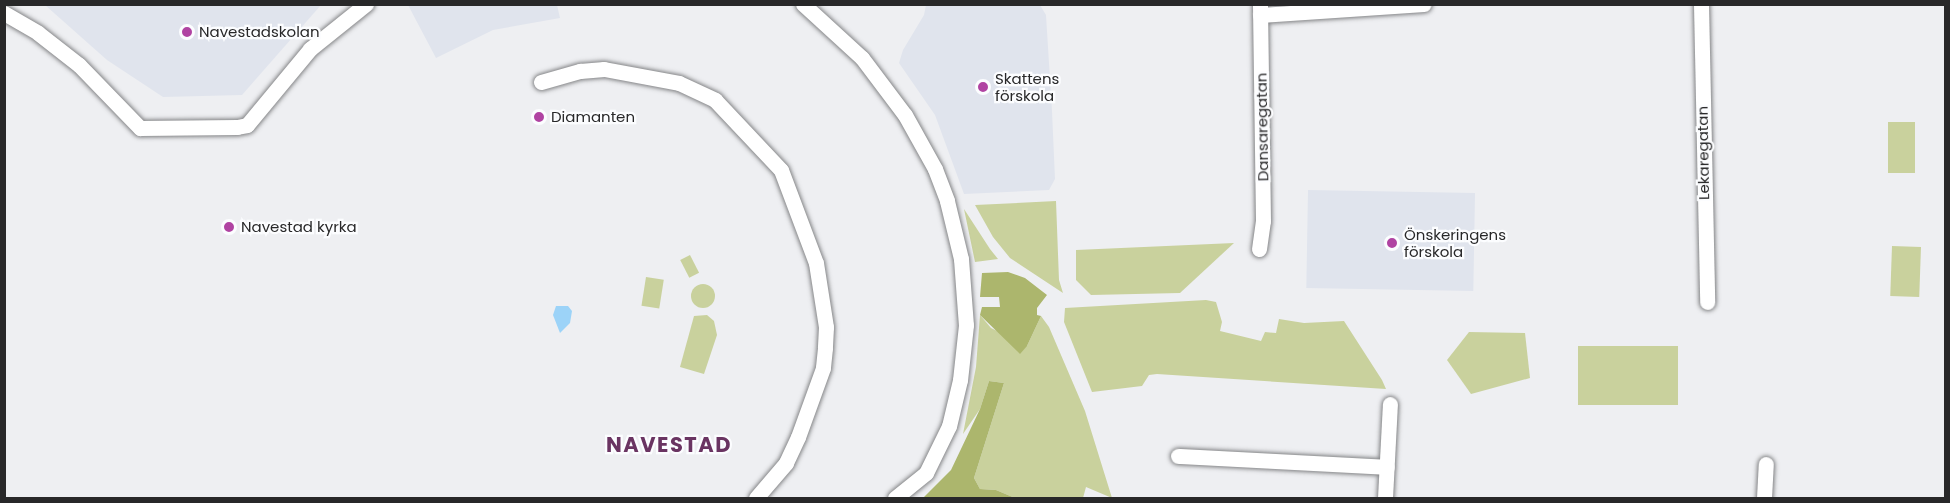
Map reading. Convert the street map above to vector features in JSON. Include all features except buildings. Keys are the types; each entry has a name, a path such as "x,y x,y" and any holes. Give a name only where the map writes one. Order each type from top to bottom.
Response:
{"street":[{"path":"4,13 79,65 101,84 129,120 141,128 243,127 310,49 366,4"},
{"path":"803,4 862,58 905,115 935,169 947,201 961,259 966,325 960,380 949,426 926,473 895,498"},
{"path":"1260,10 1424,4"},
{"name":"Lekaregatan","path":"1701,4 1707,302"},
{"name":"Dansaregatan","path":"1259,249 1263,221 1260,10"},
{"path":"541,82 580,71 603,69 679,82 715,100 781,171 816,263 826,327 825,348 823,368 798,437 786,463 756,498"},
{"path":"1385,498 1390,404"},
{"path":"1178,456 1387,467"},
{"path":"1764,498 1766,464"}],"shaded area":[{"name":"Navestadskolan","path":"45,5 321,5 242,95 163,97 107,60"},
{"path":"408,5 557,5 560,18 493,30 436,58"},
{"name":"Skattens förskola","path":"926,5 1040,5 1046,15 1052,111 1055,179 1049,190 964,194 935,115 899,63 903,50 924,15"},
{"name":"Önskeringens förskola","path":"1308,190 1475,193 1473,291 1306,288"}],"green space":[{"path":"1888,122 1915,122 1915,173 1888,173"},
{"path":"1056,201 1059,280 1063,293 1010,258 993,237 975,205"},
{"path":"964,209 990,249 998,259 975,262"},
{"path":"1234,243 1180,293 1091,295 1076,280 1076,250"},
{"path":"1892,246 1921,247 1919,297 1890,296"},
{"path":"690,255 699,273 689,278 680,260"},
{"path":"1008,272 1025,278 1047,295 1037,308 1037,315 1041,316 1027,346 1020,354 980,315 982,307 1000,307 999,297 980,297 982,273"},
{"path":"646,277 664,280 659,308 641,306"},
{"path":"703,284 708,285 714,291 714,301 708,307 703,308 698,307 692,301 691,296 692,291 698,285"},
{"path":"1206,300 1216,302 1222,322 1220,331 1261,341 1265,332 1276,333 1279,319 1304,323 1344,321 1386,389 1157,374 1149,375 1142,386 1092,392 1064,322 1065,308"},
{"path":"707,315 714,321 717,335 704,374 680,367 694,316"},
{"path":"980,315 991,328 1027,346 1041,316 1049,327 1085,411 1112,498 1086,487 1083,498 1015,498 996,490 980,489 974,478 1004,383 989,381 980,409 963,434 976,367"},
{"path":"1469,332 1525,333 1530,378 1471,394 1447,360"},
{"path":"1578,346 1678,346 1678,405 1578,405"},
{"path":"989,381 1004,383 974,478 980,489 996,490 1015,498 923,498 951,470 980,409"}],"water":[{"path":"556,306 568,306 572,311 570,323 560,333 553,315"}],"place":[{"name":"Navestadskolan","path":"187,32"},
{"name":"Skattens förskola","path":"983,87"},
{"name":"Diamanten","path":"539,117"},
{"name":"Navestad kyrka","path":"229,227"},
{"name":"Önskeringens förskola","path":"1392,243"}],"district":[{"name":"NAVESTAD","path":"669,445"}]}
